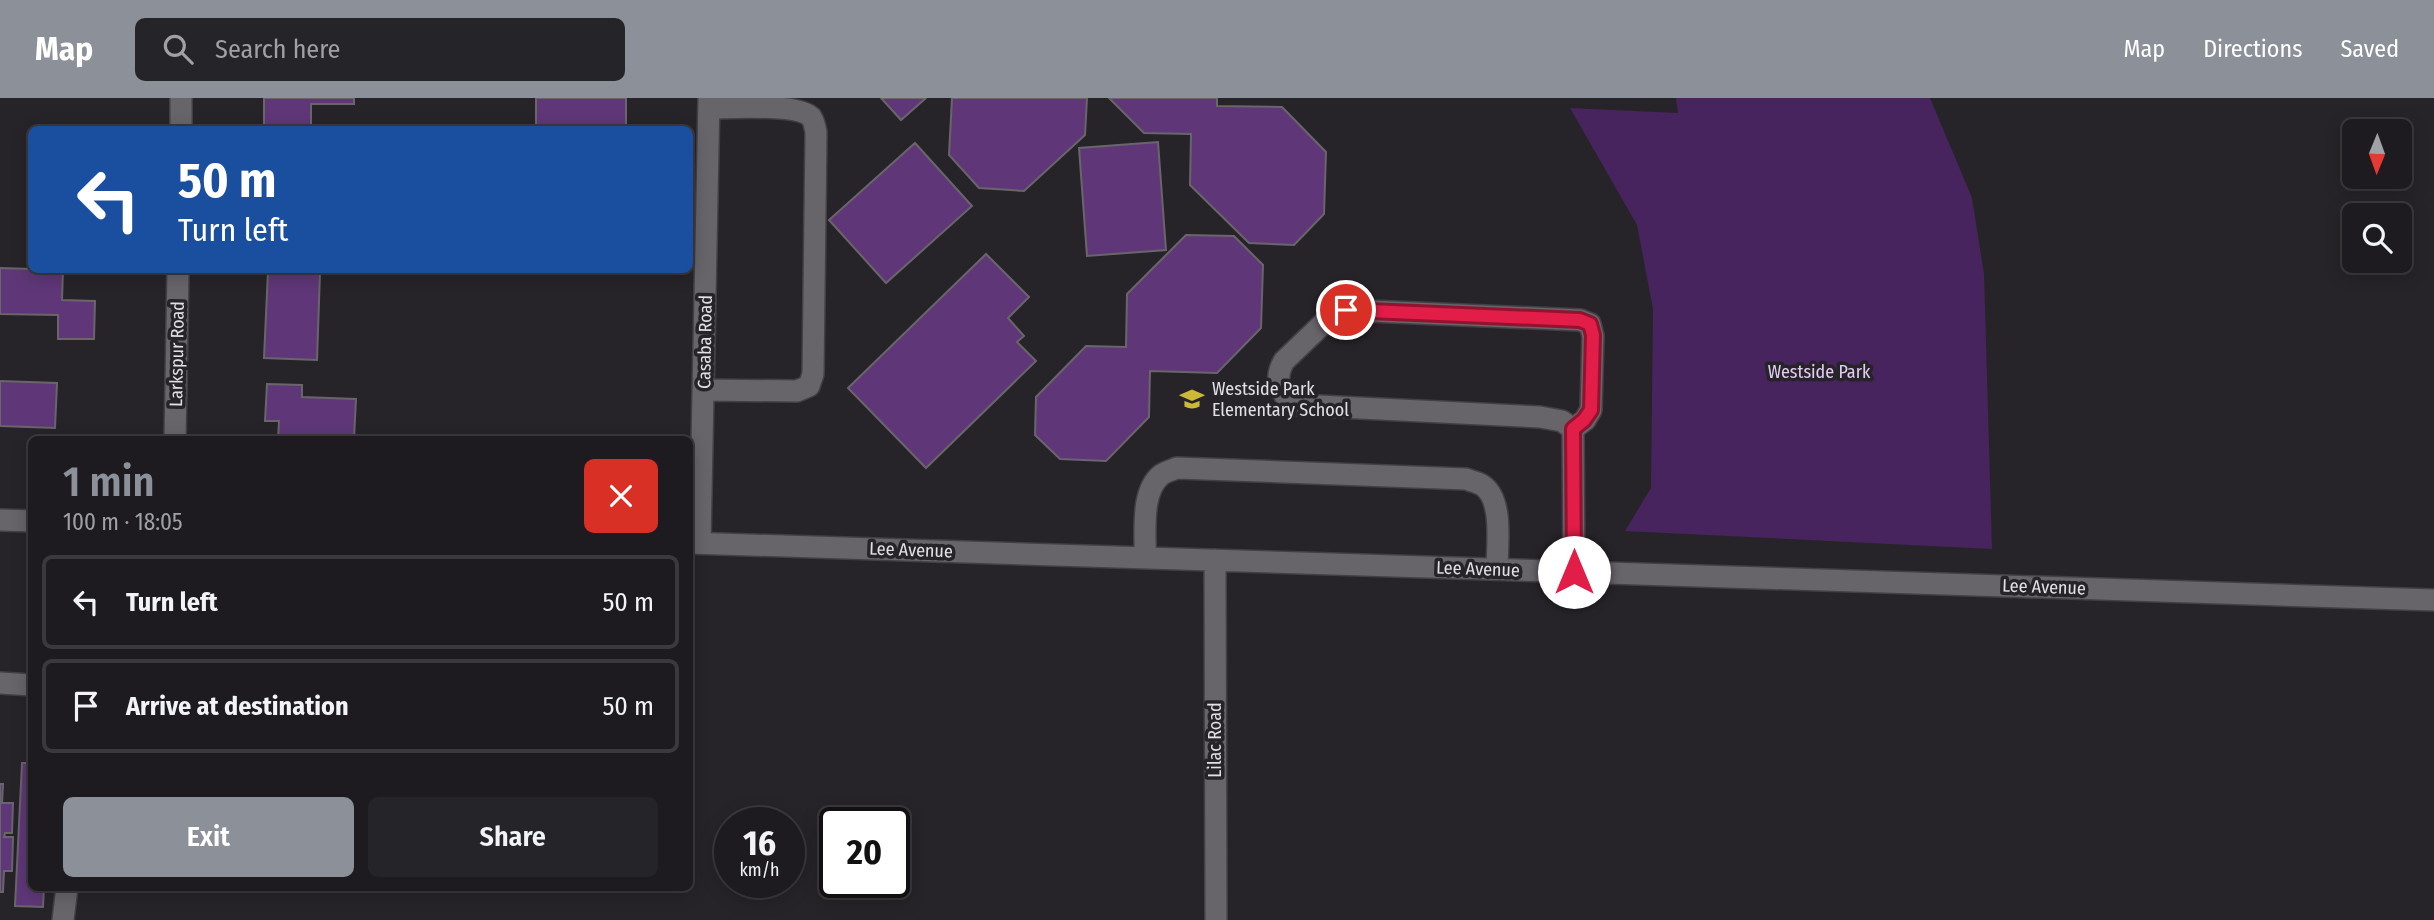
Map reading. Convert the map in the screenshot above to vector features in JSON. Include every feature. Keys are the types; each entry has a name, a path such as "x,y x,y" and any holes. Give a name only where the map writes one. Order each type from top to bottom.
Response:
{"street":[{"path":"181,98 181,126"},
{"path":"704,390 797,391 809,386 813,374 816,132 813,118 804,112 790,109 709,103"},
{"name":"Casaba Road","path":"695,543 704,390 709,103"},
{"name":"Larkspur Road","path":"175,436 178,273"},
{"path":"1346,310 1580,320 1590,324 1593,335 1591,410 1573,429 1562,421 1540,417 1300,405 1289,401 1281,392 1279,369 1332,315 1346,310"},
{"path":"1573,429 1574,572"},
{"path":"1145,558 1150,489 1161,475 1177,468 1466,479 1481,484 1491,494 1496,505 1497,569"},
{"path":"0,520 28,521"},
{"name":"Lee Avenue","path":"695,543 2434,600"},
{"name":"Lilac Road","path":"1215,561 1216,920"},
{"path":"0,683 28,685"},
{"path":"63,920 67,891"}],"green space":[{"name":"Westside Park","path":"1676,98 1930,98 1972,198 1984,274 1992,549 1625,531 1651,488 1653,309 1637,225 1570,108 1678,113"}],"building":[{"path":"264,98 354,98 354,104 311,104 311,126 264,126"},
{"path":"536,98 626,98 626,126 536,126"},
{"path":"881,98 926,98 901,120"},
{"path":"952,98 1087,98 1085,135 1024,191 979,188 949,155"},
{"path":"1109,98 1217,98 1217,106 1282,107 1326,152 1324,214 1294,245 1249,243 1190,185 1191,134 1144,133"},
{"path":"1158,142 1166,250 1087,256 1079,148"},
{"path":"915,143 972,206 886,283 829,220"},
{"path":"1186,235 1234,236 1263,265 1261,328 1217,373 1150,371 1149,417 1106,461 1060,459 1035,435 1036,397 1086,346 1126,347 1127,294"},
{"path":"986,254 1029,297 1008,318 1024,336 1017,342 1036,361 926,468 848,388"},
{"path":"0,268 28,269 28,273 63,273 62,300 95,301 94,339 58,339 58,315 0,314"},
{"path":"268,273 320,273 317,360 264,358"},
{"path":"0,381 57,383 55,428 0,426"},
{"path":"267,384 302,385 302,397 356,399 354,436 278,436 279,421 265,421"},
{"path":"22,763 28,763 28,891 44,891 43,907 15,906"},
{"path":"0,784 3,784 2,803 13,803 12,833 5,833 4,837 13,837 12,871 4,871 3,892 0,892"}],"place":[{"name":"Westside Park Elementary School","path":"1192,399"}],"route":[{"path":"1346,310 1580,320 1590,324 1593,335 1591,410 1573,429 1574,572"}]}
